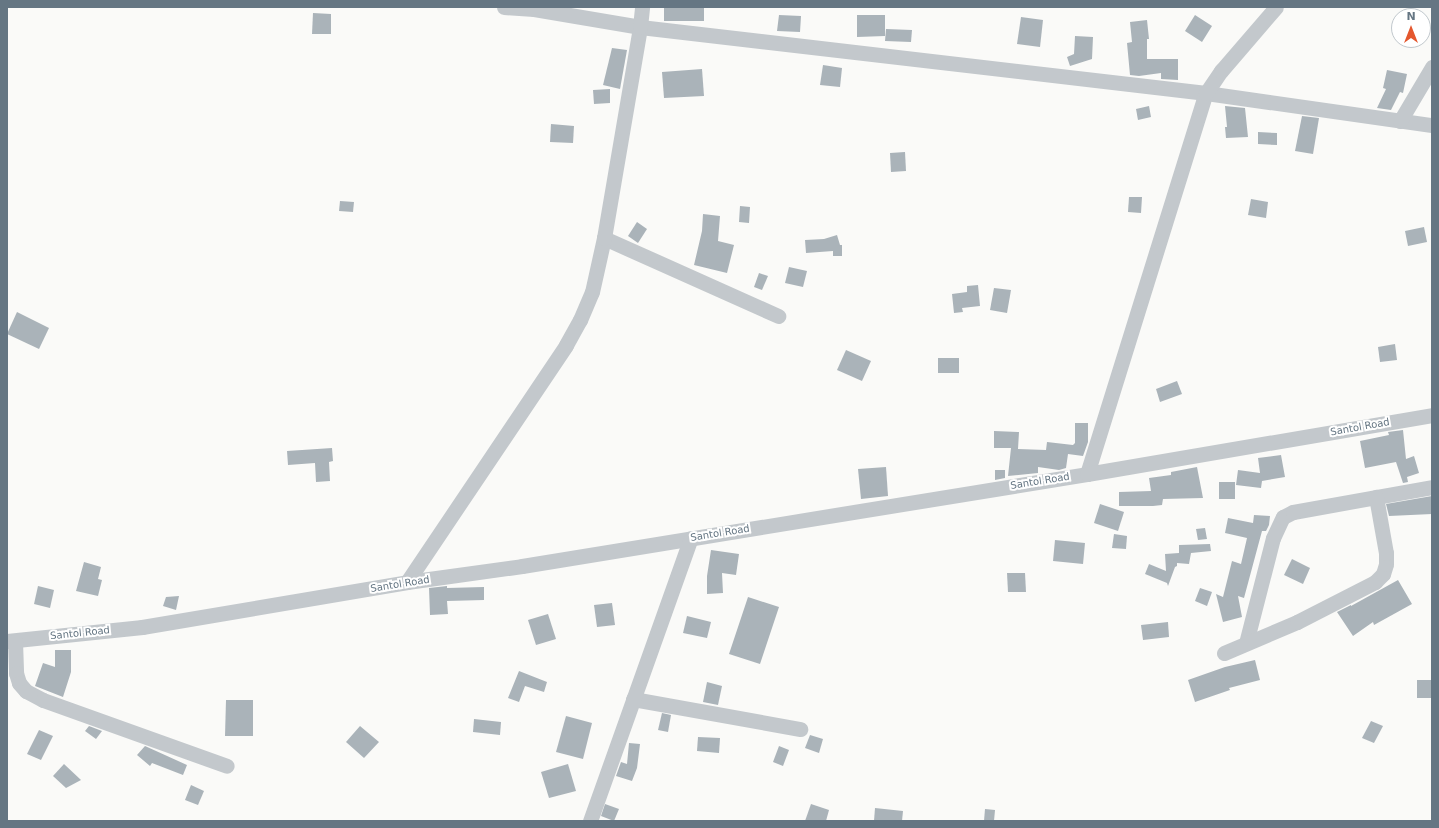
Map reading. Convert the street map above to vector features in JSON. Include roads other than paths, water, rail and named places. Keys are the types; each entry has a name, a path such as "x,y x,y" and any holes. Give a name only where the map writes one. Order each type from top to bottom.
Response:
{"street":[{"path":"504,7 534,9 640,27 1206,93 1432,125"},
{"path":"407,582 566,346 580,320 592,292 604,238 640,27 642,7"},
{"path":"1087,474 1206,93 1221,71 1276,7"},
{"path":"1400,121 1432,67"},
{"path":"604,238 778,316"},
{"name":"Santol Road","path":"11,641 142,627 407,582 522,566 1087,474 1432,415"},
{"path":"1246,643 1273,538 1283,517 1293,512 1432,487"},
{"path":"1224,653 1297,622 1375,582 1383,574 1386,564 1386,553 1376,497"},
{"path":"590,821 691,538"},
{"path":"11,641 16,673 19,683 26,691 43,700 226,766"},
{"path":"633,699 800,729"}]}
